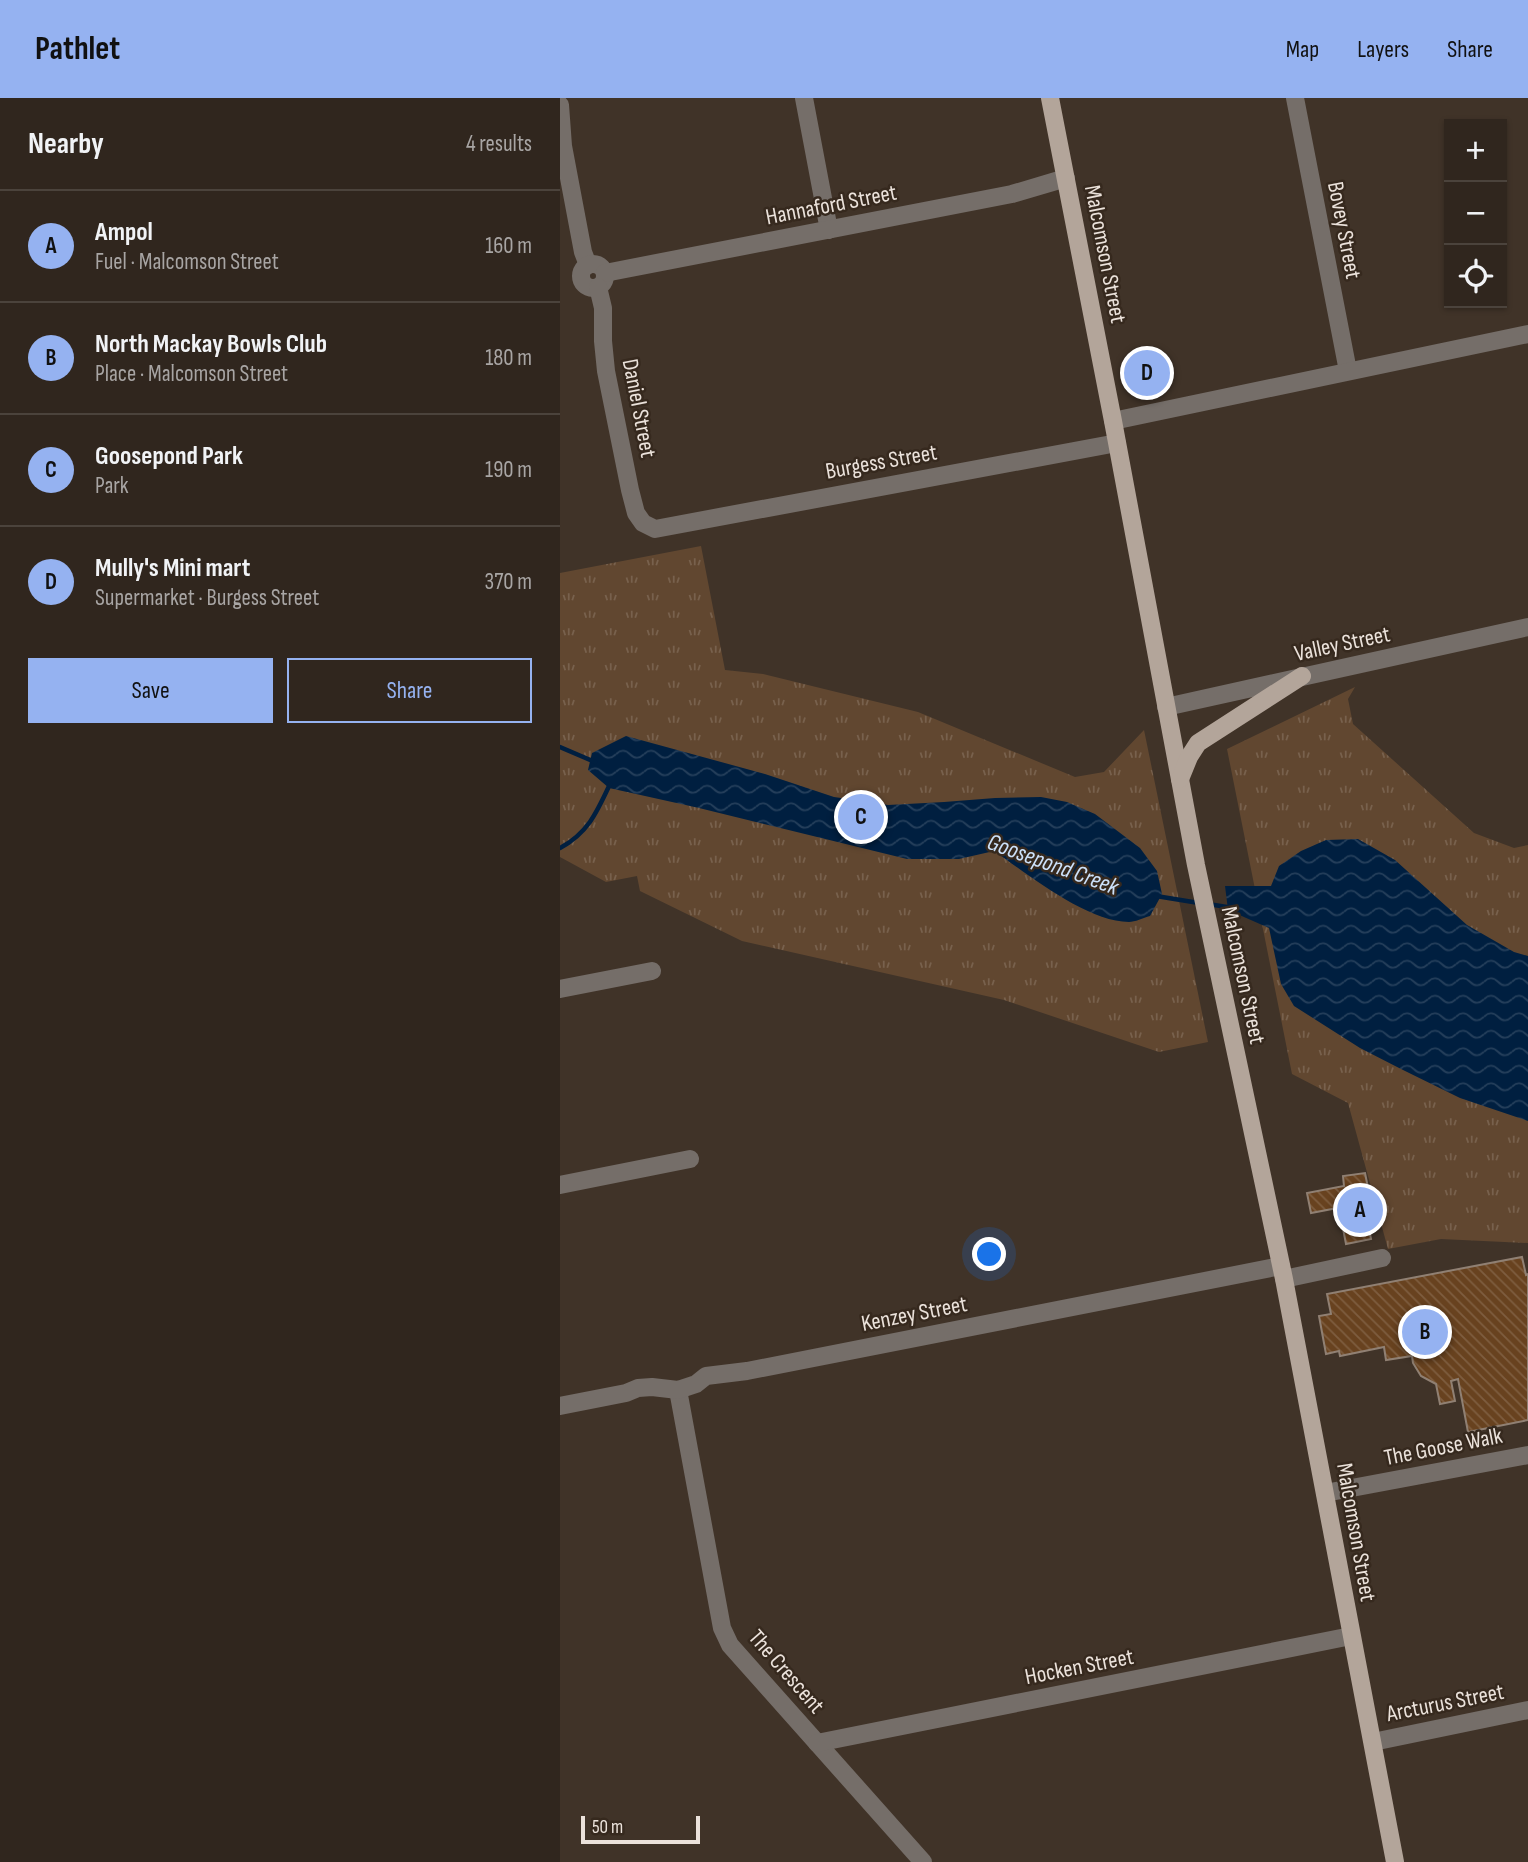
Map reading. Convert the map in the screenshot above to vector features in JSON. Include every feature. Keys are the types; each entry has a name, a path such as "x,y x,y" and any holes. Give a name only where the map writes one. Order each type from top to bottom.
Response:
{"main road":[{"name":"Malcomson Street","path":"1050,98 1114,421 1212,948 1283,1272 1395,1862"},
{"path":"1180,781 1189,757 1198,744 1302,676"}],"street":[{"path":"804,98 829,230"},
{"name":"Bovey Street","path":"1294,98 1348,371"},
{"path":"560,105 566,159 583,252 588,264 581,271 581,279 589,288 601,280"},
{"name":"Hannaford Street","path":"601,280 829,230 1012,194 1066,177"},
{"name":"Daniel Street","path":"601,280 607,371 630,489 636,513 643,523 654,529"},
{"path":"1114,421 1528,334"},
{"name":"Burgess Street","path":"654,529 1117,443"},
{"name":"Valley Street","path":"1166,707 1528,627"},
{"path":"560,989 652,971"},
{"path":"560,1185 690,1159"},
{"name":"Kenzey Street","path":"560,1406 626,1394 638,1388 678,1390 714,1374 747,1371 1283,1272 1382,1258"},
{"name":"The Crescent","path":"678,1390 722,1628 730,1644 923,1862"},
{"name":"The Goose Walk","path":"1325,1493 1528,1455"},
{"name":"Hocken Street","path":"817,1743 1351,1636"},
{"name":"Arcturus Street","path":"1373,1742 1528,1710"}],"green space":[{"path":"701,546 725,670 763,674 918,712 1075,777 1104,772 1144,730 1208,1042 1159,1052 1004,1000 742,941 640,891 637,876 606,882 560,857 560,573"},
{"path":"1355,687 1348,699 1353,724 1474,833 1514,848 1528,845 1528,1243 1441,1239 1388,1249 1348,1103 1292,1074 1227,749"}],"water":[{"path":"626,736 765,774 834,797 888,805 1041,797 1067,802 1095,814 1140,848 1157,871 1162,894 1150,916 1131,922 1113,920 1059,896 994,851 959,859 907,859 609,788 588,770 592,753"},
{"path":"1358,839 1395,860 1467,925 1514,952 1528,956 1528,1121 1460,1098 1360,1048 1294,1006 1281,984 1269,928 1228,910 1225,886 1271,886 1279,866 1301,851 1326,840"}],"building":[{"path":"1365,1173 1373,1213 1366,1214 1371,1239 1346,1244 1341,1218 1350,1217 1348,1206 1311,1213 1307,1193 1344,1186 1343,1176"},
{"path":"1522,1257 1526,1275 1528,1274 1528,1420 1468,1432 1458,1379 1451,1381 1455,1401 1440,1404 1436,1384 1421,1376 1412,1356 1386,1360 1384,1347 1340,1356 1339,1351 1326,1354 1319,1316 1331,1314 1327,1294"}],"waterway":[{"name":"Goosepond Creek","path":"560,747 595,762"},
{"path":"560,848 585,829 610,784"},
{"name":"Goosepond Creek","path":"1156,896 1199,903"},
{"name":"Goosepond Creek","path":"1208,904 1233,908"}],"place":[{"name":"Mully's Mini mart","path":"1147,373"},
{"name":"Goosepond Park","path":"861,817"},
{"name":"Ampol","path":"1360,1210"},
{"name":"North Mackay Bowls Club","path":"1425,1332"}]}
